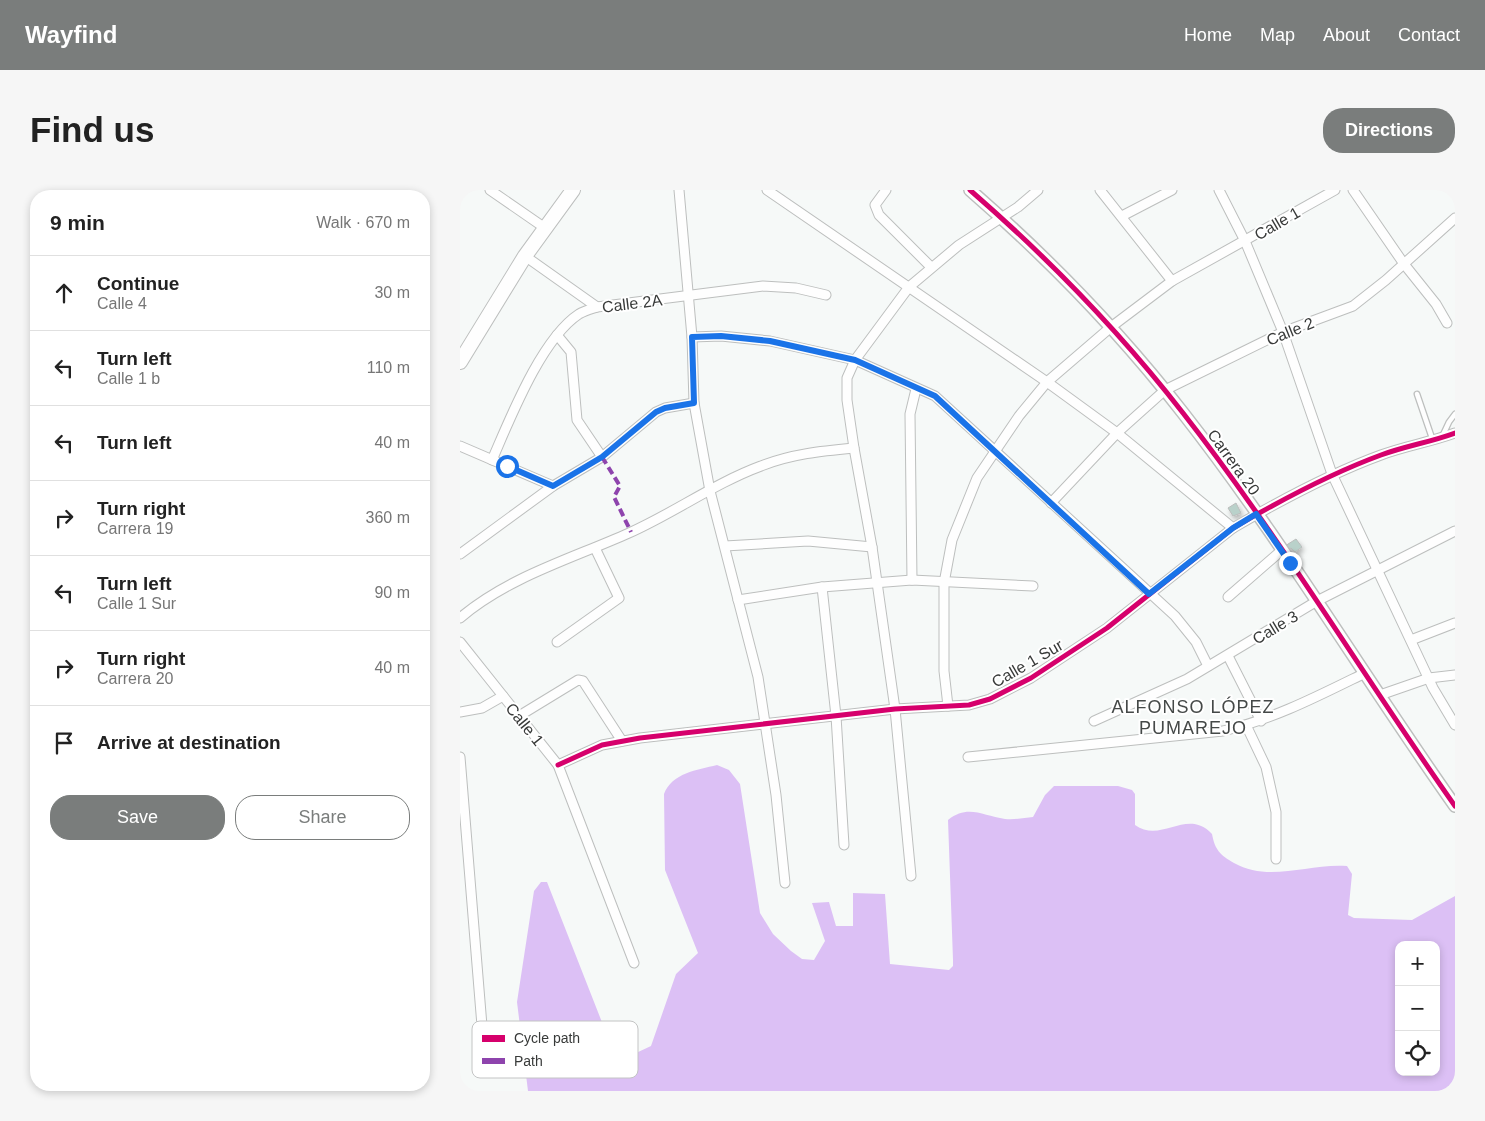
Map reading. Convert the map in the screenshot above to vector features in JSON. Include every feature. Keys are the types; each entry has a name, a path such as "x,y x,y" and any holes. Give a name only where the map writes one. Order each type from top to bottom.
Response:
{"main road":[{"path":"460,362 525,256 573,190"}],"street":[{"path":"490,190 545,228"},
{"path":"679,190 692,337 694,403 710,491 758,677 776,795 785,883"},
{"path":"767,190 1047,382 1117,433 1233,528"},
{"path":"886,190 874,205 879,215 931,266"},
{"name":"Carrera 20","path":"970,190 1002,218 1110,328 1165,390 1282,550 1380,695 1397,724 1455,806"},
{"path":"911,876 895,709 872,547 847,400 847,378 855,360 909,287 931,266 1002,218 1038,190"},
{"path":"1100,190 1172,281"},
{"path":"1122,216 1172,190"},
{"path":"1219,190 1245,242 1283,332 1332,474 1429,678 1455,725"},
{"name":"Calle 1","path":"948,706 944,671 944,583 952,540 963,508 977,478 994,450 1047,382 1110,328 1172,281 1336,190"},
{"path":"1353,190 1404,264 1436,304 1447,323"},
{"name":"Calle 2","path":"1051,503 1117,433 1165,390 1283,332 1353,306 1404,264 1455,218"},
{"path":"525,256 597,307"},
{"name":"Calle 2A","path":"492,460 531,377 558,335 578,315 597,307 763,286 796,288 826,296"},
{"path":"558,335 571,352 577,420 602,457"},
{"path":"692,337 721,336 770,341 855,360 935,396 1175,616 1196,642 1208,666"},
{"path":"912,580 910,414 916,389"},
{"path":"460,554 553,486 602,457 656,412 665,408 694,403"},
{"name":"Calle 1 Sur","path":"558,765 602,745 622,741 895,709 969,705 990,699 1030,678 1100,633 1233,528 1256,514 1332,474 1383,454 1455,433"},
{"path":"460,446 553,486"},
{"path":"460,618 477,604 505,586 631,532 760,466 787,457 819,451 854,448"},
{"name":"Calle 3","path":"1094,720 1187,679 1317,601 1455,531"},
{"path":"725,546 808,541 872,547"},
{"path":"557,642 619,598 595,548"},
{"path":"1228,598 1282,550"},
{"path":"738,600 822,587 912,580 1033,586"},
{"path":"822,587 836,716 844,846"},
{"path":"1411,640 1455,623"},
{"path":"460,642 503,696"},
{"path":"1228,656 1261,721"},
{"path":"968,756 1174,737 1246,725 1300,705 1364,673"},
{"path":"1380,695 1429,678 1455,675"},
{"path":"519,716 578,680 582,681 622,741"},
{"name":"Calle 1","path":"460,712 482,708 503,696 558,765 634,963"},
{"path":"1246,725 1268,776 1276,812 1276,859"},
{"path":"460,757 482,1021"}],"lane":[{"path":"1417,394 1437,439"},
{"path":"1437,439 1455,414"}],"shaded area":[{"path":"717,765 729,770 740,784 760,913 773,934 802,959 814,960 825,941 812,903 829,902 836,926 853,926 853,893 885,894 890,964 949,970 953,966 953,960 948,820 955,815 969,812 1005,819 1033,817 1045,795 1054,786 1118,786 1132,790 1135,794 1135,825 1145,830 1155,831 1184,824 1203,827 1212,834 1215,844 1222,855 1247,869 1275,872 1347,866 1352,874 1348,915 1354,918 1412,920 1455,896 1455,1091 528,1091 526,1078 638,1078 638,1052 651,1046 676,974 698,953 665,870 664,794 673,781 686,774"},
{"path":"541,882 547,882 601,1021 519,1021 517,1002 534,891"}],"building":[{"path":"1236,503 1241,513 1233,516 1228,508"},
{"path":"1296,539 1302,547 1295,552 1291,548 1288,550 1285,546"}],"marked path":[{"path":"602,457 620,486 614,497 631,532"}],"cycle path":[{"path":"970,190 999,215 1082,296 1134,353 1183,413 1219,460 1288,558 1455,806"},
{"path":"558,765 602,745 640,738 895,709 969,705 990,699 1031,678 1107,628 1233,528 1343,470 1390,452 1455,433"}],"district":[{"name":"ALFONSO LÓPEZ PUMAREJO","path":"1193,717"}],"route":[{"path":"507,466 553,486 602,457 656,412 665,408 694,403 692,337 721,336 770,341 855,360 935,396 1149,594 1233,528 1256,514 1290,563"}]}
